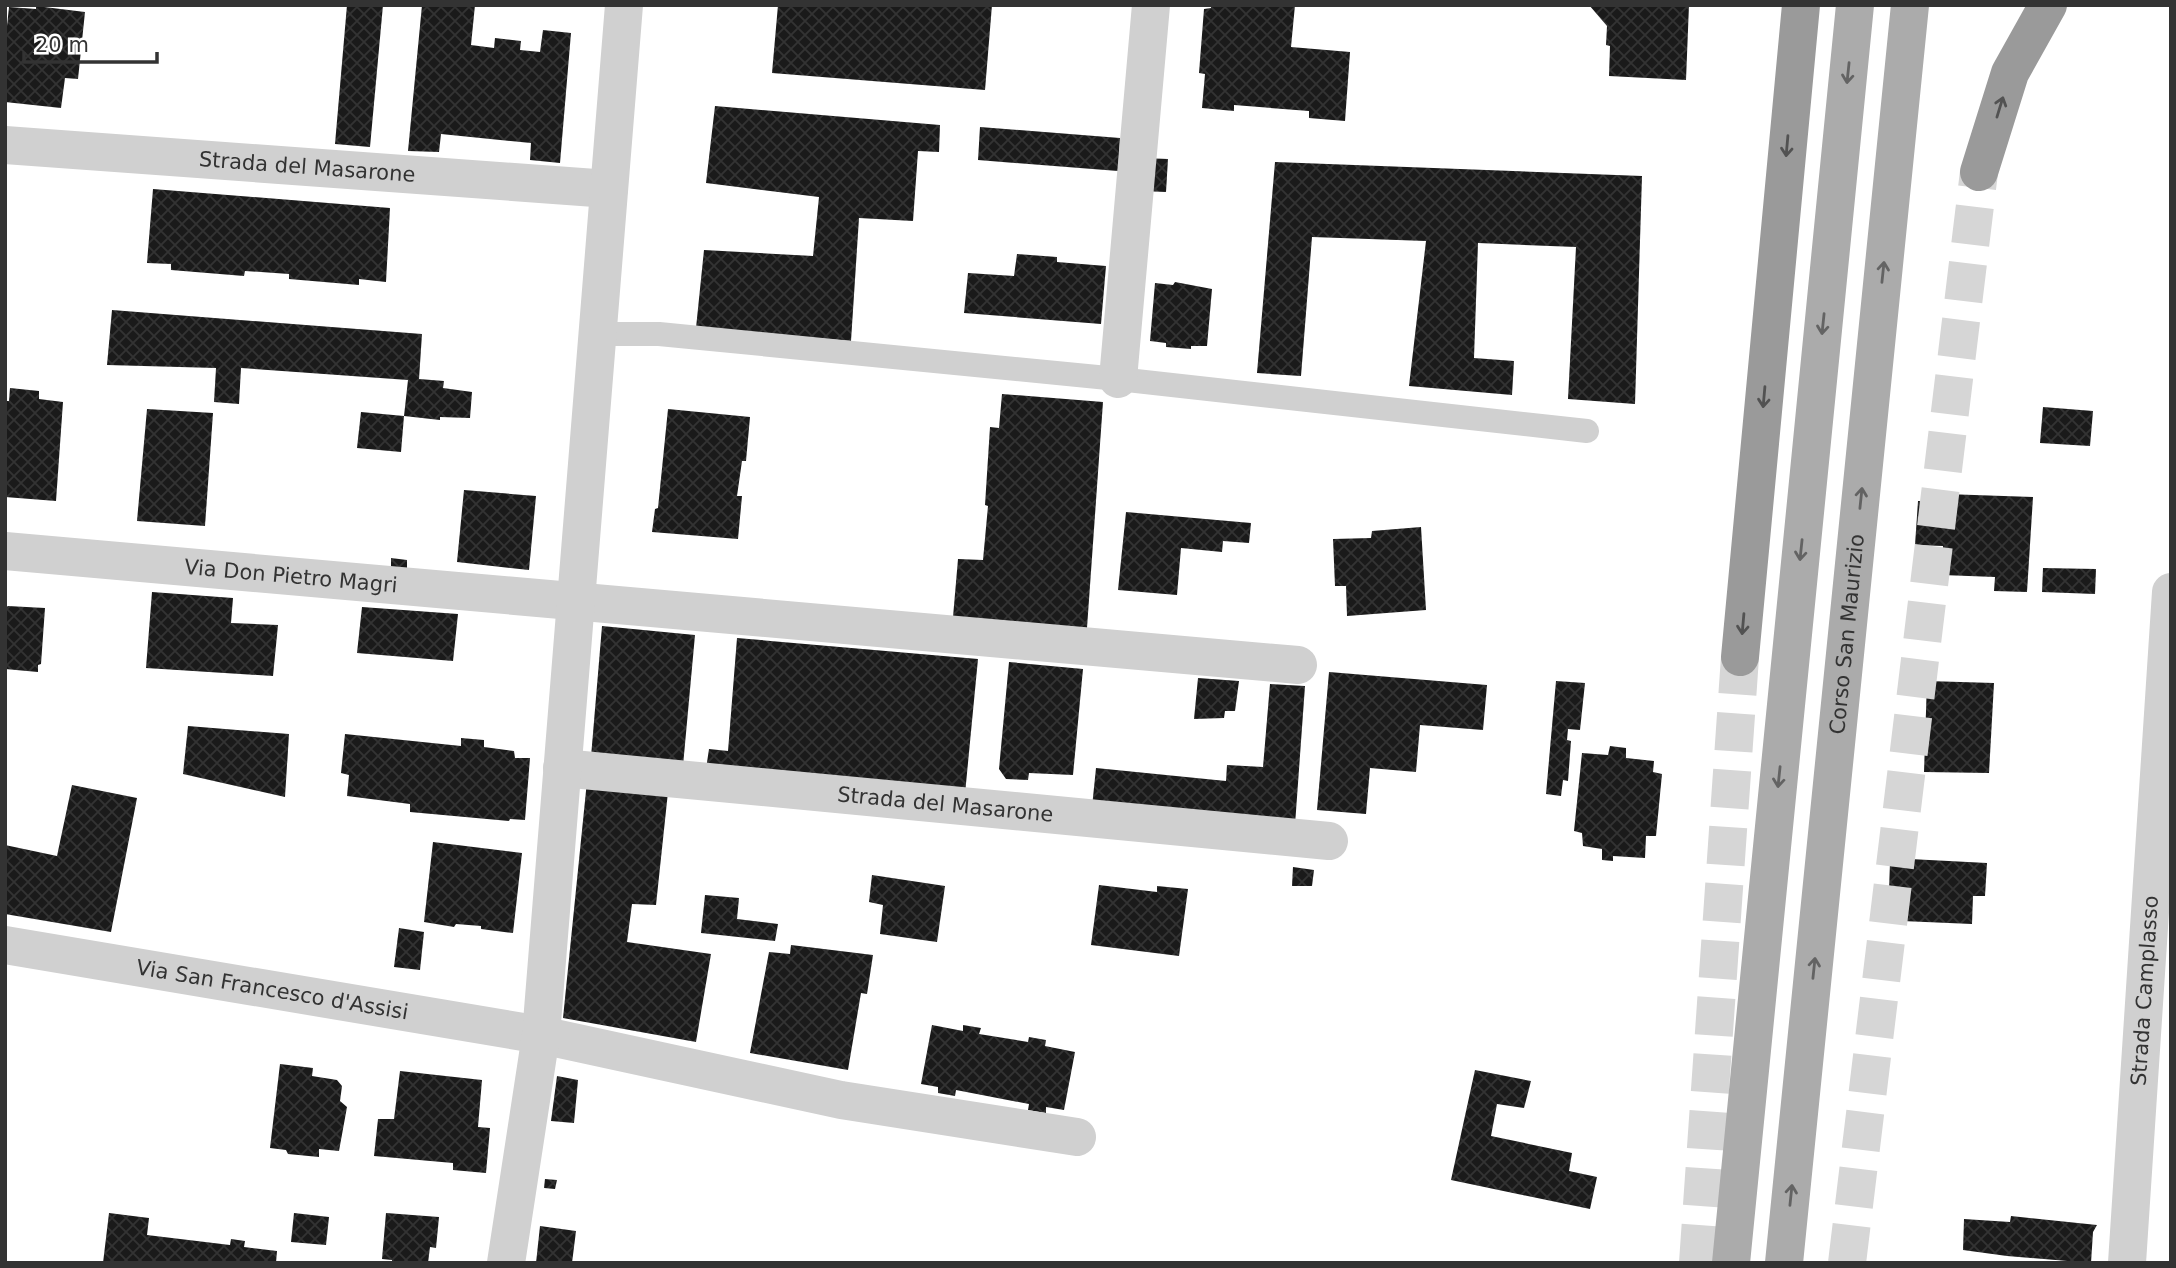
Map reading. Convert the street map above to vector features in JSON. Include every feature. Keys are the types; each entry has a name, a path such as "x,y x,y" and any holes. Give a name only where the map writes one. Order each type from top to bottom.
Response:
{"highway":[{"path":"1740,657 1801,5"},
{"path":"1979,172 2010,73 2048,5"}],"main road":[{"path":"1731,1263 1855,5"},
{"name":"Corso San Maurizio","path":"1784,1263 1910,5"}],"street":[{"path":"506,1263 541,1035 624,5"},
{"path":"1118,379 1152,5"},
{"name":"Strada del Masarone","path":"5,145 609,189"},
{"name":"Via Don Pietro Magri","path":"5,551 577,603"},
{"name":"Strada Camplasso","path":"2127,1263 2171,592"},
{"path":"577,603 1298,665"},
{"name":"Strada del Masarone","path":"562,768 1329,841"},
{"name":"Via San Francesco d'Assisi","path":"5,945 541,1035"},
{"path":"541,1035 841,1100 1077,1137"}],"lane":[{"path":"597,334 659,334 1118,379 1587,431"}],"building":[{"path":"347,5 383,5 370,147 335,144"},
{"path":"422,5 475,5 471,45 494,48 495,38 521,41 520,50 540,52 543,30 571,33 560,163 530,160 531,143 441,134 439,152 408,151"},
{"path":"778,5 992,5 985,90 772,73"},
{"path":"1211,5 1295,5 1291,47 1350,52 1345,121 1309,118 1309,111 1234,105 1234,111 1202,108 1205,74 1199,73 1204,9 1211,8"},
{"path":"1589,5 1689,5 1686,80 1609,76 1610,46 1606,45 1607,26"},
{"path":"36,6 85,12 78,79 65,78 61,108 5,102 5,45 9,7 36,9"},
{"path":"715,106 940,125 939,152 918,151 913,221 859,218 851,341 696,328 704,250 813,256 819,197 706,183"},
{"path":"980,127 1120,138 1118,171 978,160"},
{"path":"1143,158 1168,159 1166,192 1141,191"},
{"path":"1275,162 1642,176 1635,404 1568,399 1576,247 1478,243 1474,358 1514,361 1512,395 1409,386 1426,241 1312,237 1301,376 1257,373"},
{"path":"153,189 390,208 386,282 359,279 359,285 289,279 289,274 245,271 244,276 171,270 171,264 147,263"},
{"path":"1017,254 1057,257 1057,262 1106,266 1101,324 964,313 968,273 1014,276"},
{"path":"1175,282 1212,289 1207,346 1191,346 1191,349 1166,347 1166,343 1150,341 1155,283 1173,285"},
{"path":"112,310 422,334 419,379 444,381 443,388 472,392 470,418 440,417 440,420 404,416 408,380 241,368 239,404 214,402 216,368 107,365"},
{"path":"10,388 39,391 39,399 63,402 56,501 5,497 5,401 9,401"},
{"path":"1002,394 1103,402 1087,628 953,617 958,559 983,560 988,506 985,505 990,427 999,428"},
{"path":"2043,407 2093,411 2090,446 2040,443"},
{"path":"147,409 213,413 205,526 137,521"},
{"path":"668,409 750,417 746,461 742,461 737,496 742,496 738,539 652,532 655,509 658,508"},
{"path":"361,412 404,416 401,452 357,448"},
{"path":"464,490 536,496 529,570 457,562"},
{"path":"1945,494 2033,497 2027,592 1994,591 1995,577 1942,575 1943,546 1915,545 1918,501 1945,501"},
{"path":"1126,512 1251,523 1249,543 1223,541 1222,552 1181,548 1177,595 1118,590"},
{"path":"1421,527 1426,610 1347,616 1346,586 1335,586 1333,539 1371,538 1372,531"},
{"path":"391,558 407,560 407,570 391,569"},
{"path":"2043,568 2096,569 2095,594 2042,592"},
{"path":"152,592 233,598 231,623 278,625 273,676 146,668"},
{"path":"362,607 458,614 453,661 357,653"},
{"path":"5,608 45,608 41,664 38,665 38,672 5,669"},
{"path":"602,626 695,635 683,766 591,757"},
{"path":"737,638 978,659 965,794 706,769 709,749 728,751"},
{"path":"1009,662 1083,669 1073,775 1029,773 1028,780 1006,779 999,769"},
{"path":"1329,672 1487,685 1483,730 1420,725 1416,772 1370,768 1366,814 1317,810"},
{"path":"1198,678 1239,681 1235,711 1225,711 1224,718 1194,719"},
{"path":"1556,681 1585,683 1580,730 1568,729 1567,740 1571,741 1568,781 1563,780 1561,796 1546,794"},
{"path":"1927,681 1994,683 1989,773 1924,772"},
{"path":"1270,684 1305,686 1295,825 1092,807 1096,768 1226,781 1227,765 1263,767"},
{"path":"188,726 289,734 285,797 183,774"},
{"path":"345,734 461,746 461,738 484,740 484,747 514,751 515,758 530,758 525,820 509,821 410,812 410,804 347,796 349,775 341,773"},
{"path":"1610,746 1626,748 1626,758 1654,761 1653,772 1662,774 1656,836 1646,836 1645,858 1613,856 1613,861 1602,860 1602,849 1583,846 1582,833 1574,831 1582,753 1608,755"},
{"path":"587,781 668,792 656,905 632,904 627,942 711,954 696,1042 563,1018"},
{"path":"72,785 137,798 111,932 5,914 5,845 57,856"},
{"path":"433,842 522,853 513,933 481,929 481,926 456,924 454,927 424,922"},
{"path":"1910,859 1987,863 1985,896 1973,896 1972,924 1902,921 1904,891 1889,890 1890,862 1910,862"},
{"path":"1293,867 1314,870 1312,886 1292,886"},
{"path":"872,875 945,886 937,942 880,934 883,905 869,902"},
{"path":"1099,885 1157,892 1157,886 1188,889 1179,956 1091,945"},
{"path":"705,895 739,898 737,919 778,924 775,941 701,933"},
{"path":"399,928 424,932 420,970 394,967"},
{"path":"791,945 873,955 867,994 861,993 848,1070 750,1053 769,952 790,954"},
{"path":"932,1025 963,1031 963,1025 981,1028 979,1034 1028,1042 1029,1037 1046,1040 1045,1046 1075,1052 1064,1110 1046,1107 1046,1113 1028,1110 1029,1104 956,1090 955,1096 938,1093 938,1087 921,1084"},
{"path":"280,1064 313,1068 312,1076 337,1080 342,1086 340,1101 347,1107 339,1151 319,1149 319,1157 288,1154 286,1150 270,1148"},
{"path":"1475,1070 1531,1081 1524,1108 1497,1104 1491,1136 1572,1153 1569,1171 1597,1177 1590,1209 1451,1180"},
{"path":"400,1071 482,1080 478,1127 490,1128 486,1173 453,1170 453,1163 374,1156 378,1119 394,1119"},
{"path":"557,1076 578,1080 574,1123 551,1121"},
{"path":"545,1179 557,1180 555,1189 544,1188"},
{"path":"109,1213 149,1218 147,1235 230,1245 231,1239 245,1241 244,1247 277,1251 276,1263 103,1263"},
{"path":"294,1213 329,1217 326,1245 291,1242"},
{"path":"386,1213 439,1217 436,1248 430,1247 428,1263 392,1263 392,1260 382,1259"},
{"path":"2011,1216 2097,1225 2093,1232 2091,1263 1963,1250 1964,1219 2010,1222"},
{"path":"540,1226 576,1231 572,1263 536,1263"}],"tunnel":[{"path":"1847,1263 1979,172"},
{"path":"1698,1263 1740,657"}]}
